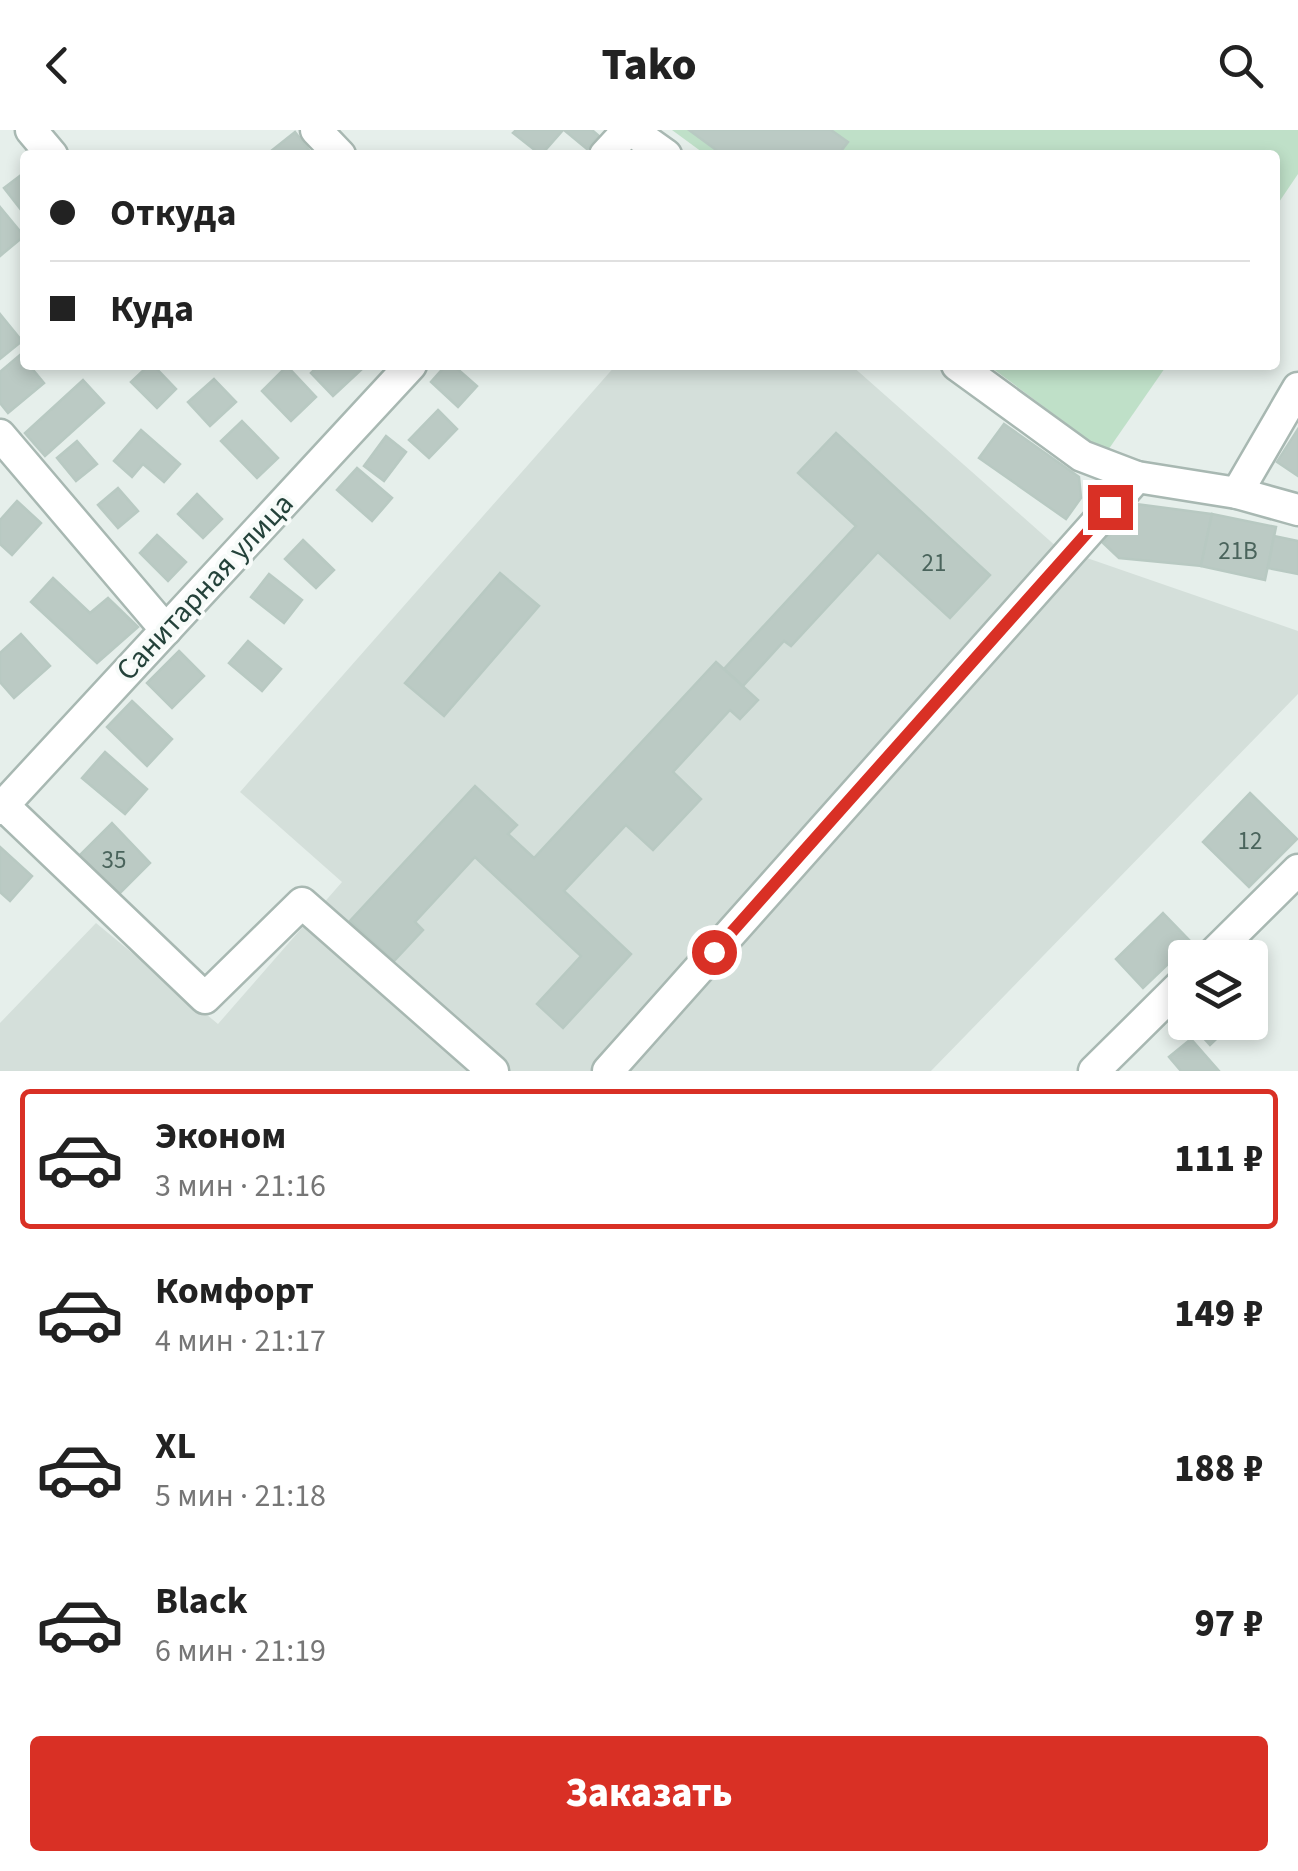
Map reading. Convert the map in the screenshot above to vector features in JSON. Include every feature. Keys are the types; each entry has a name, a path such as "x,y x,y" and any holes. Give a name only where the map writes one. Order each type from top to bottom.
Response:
{"street":[{"path":"30,130 48,150"},
{"path":"316,130 335,150"},
{"path":"609,150 630,130 659,150"},
{"name":"Санитарная улица","path":"1,805 405,370"},
{"path":"963,370 1082,456 1137,477 1237,493 1298,510"},
{"path":"1237,493 1298,388"},
{"path":"0,435 166,630"},
{"path":"608,1071 1137,477"},
{"path":"1,805 204,998 302,903 493,1071"},
{"path":"1227,940 1298,870"},
{"path":"1094,1071 1168,998"}],"shaded area":[{"path":"612,370 857,370 1058,548 1298,631 1298,694 931,1071 0,1071 0,1023 96,923 218,1024 342,882 240,792"}],"green space":[{"path":"672,130 1298,130 1298,174 1280,201 1280,150 699,150"},
{"path":"995,370 1164,370 1106,453"}],"building":[{"path":"563,130 545,150 535,150 513,133"},
{"path":"564,130 592,130 599,136 587,149"},
{"path":"689,130 831,130 848,142 842,150 716,150"},
{"path":"295,132 309,150 272,150"},
{"path":"20,176 20,208 4,188"},
{"path":"0,207 20,231 20,239 0,256"},
{"path":"0,314 20,343 0,359"},
{"path":"20,355 20,370 33,370 44,383 8,413 0,403 0,372"},
{"path":"144,370 158,370 176,389 157,408 131,382"},
{"path":"283,370 291,370 316,397 291,421 262,391"},
{"path":"314,370 361,370 333,396 311,373"},
{"path":"442,370 459,370 477,386 458,407 431,382"},
{"path":"214,379 236,402 210,426 188,402"},
{"path":"83,380 104,403 45,456 25,433"},
{"path":"438,410 457,429 429,458 409,440"},
{"path":"242,421 278,458 257,478 221,441"},
{"path":"1004,424 1079,477 1081,498 1066,519 979,458"},
{"path":"1298,429 1298,476 1277,462"},
{"path":"141,430 180,464 164,482 143,464 132,477 114,461"},
{"path":"836,433 990,575 950,618 878,552 791,646 784,641 743,686 724,669 856,526 798,473"},
{"path":"386,436 406,452 384,481 364,466"},
{"path":"77,441 97,464 76,481 57,458"},
{"path":"357,468 392,498 372,521 337,490"},
{"path":"118,488 138,511 118,528 98,505"},
{"path":"197,494 222,519 203,538 178,514"},
{"path":"17,501 41,523 12,555 0,544 0,520"},
{"path":"1136,504 1212,514 1201,566 1119,558 1103,543"},
{"path":"1212,514 1276,527 1265,580 1201,566"},
{"path":"157,535 186,562 168,581 140,553"},
{"path":"1274,536 1298,541 1298,574 1268,568"},
{"path":"303,540 334,570 316,588 285,559"},
{"path":"500,573 539,606 444,716 405,683"},
{"path":"269,574 302,600 284,623 251,597"},
{"path":"53,578 90,613 108,598 138,627 97,663 31,602"},
{"path":"21,634 50,666 14,698 0,682 0,653"},
{"path":"248,641 281,669 262,691 229,663"},
{"path":"179,651 204,676 172,708 147,683"},
{"path":"716,662 758,700 740,719 730,710 673,772 701,799 653,850 626,825 564,891 631,954 563,1028 537,1004 581,956 475,857 415,922 423,930 394,961 350,921 475,786 517,825 508,834 534,858"},
{"path":"132,701 172,739 147,766 107,727"},
{"path":"105,752 147,789 125,814 82,778"},
{"path":"1250,793 1297,839 1249,887 1203,842"},
{"path":"112,823 150,863 116,897 77,858"},
{"path":"0,847 32,876 10,901 0,892"},
{"path":"1163,913 1189,940 1168,940 1168,964 1143,988 1116,959"},
{"path":"1192,1040 1219,1071 1181,1071 1169,1057"}],"route":[{"path":"714,952 1110,507"}]}
